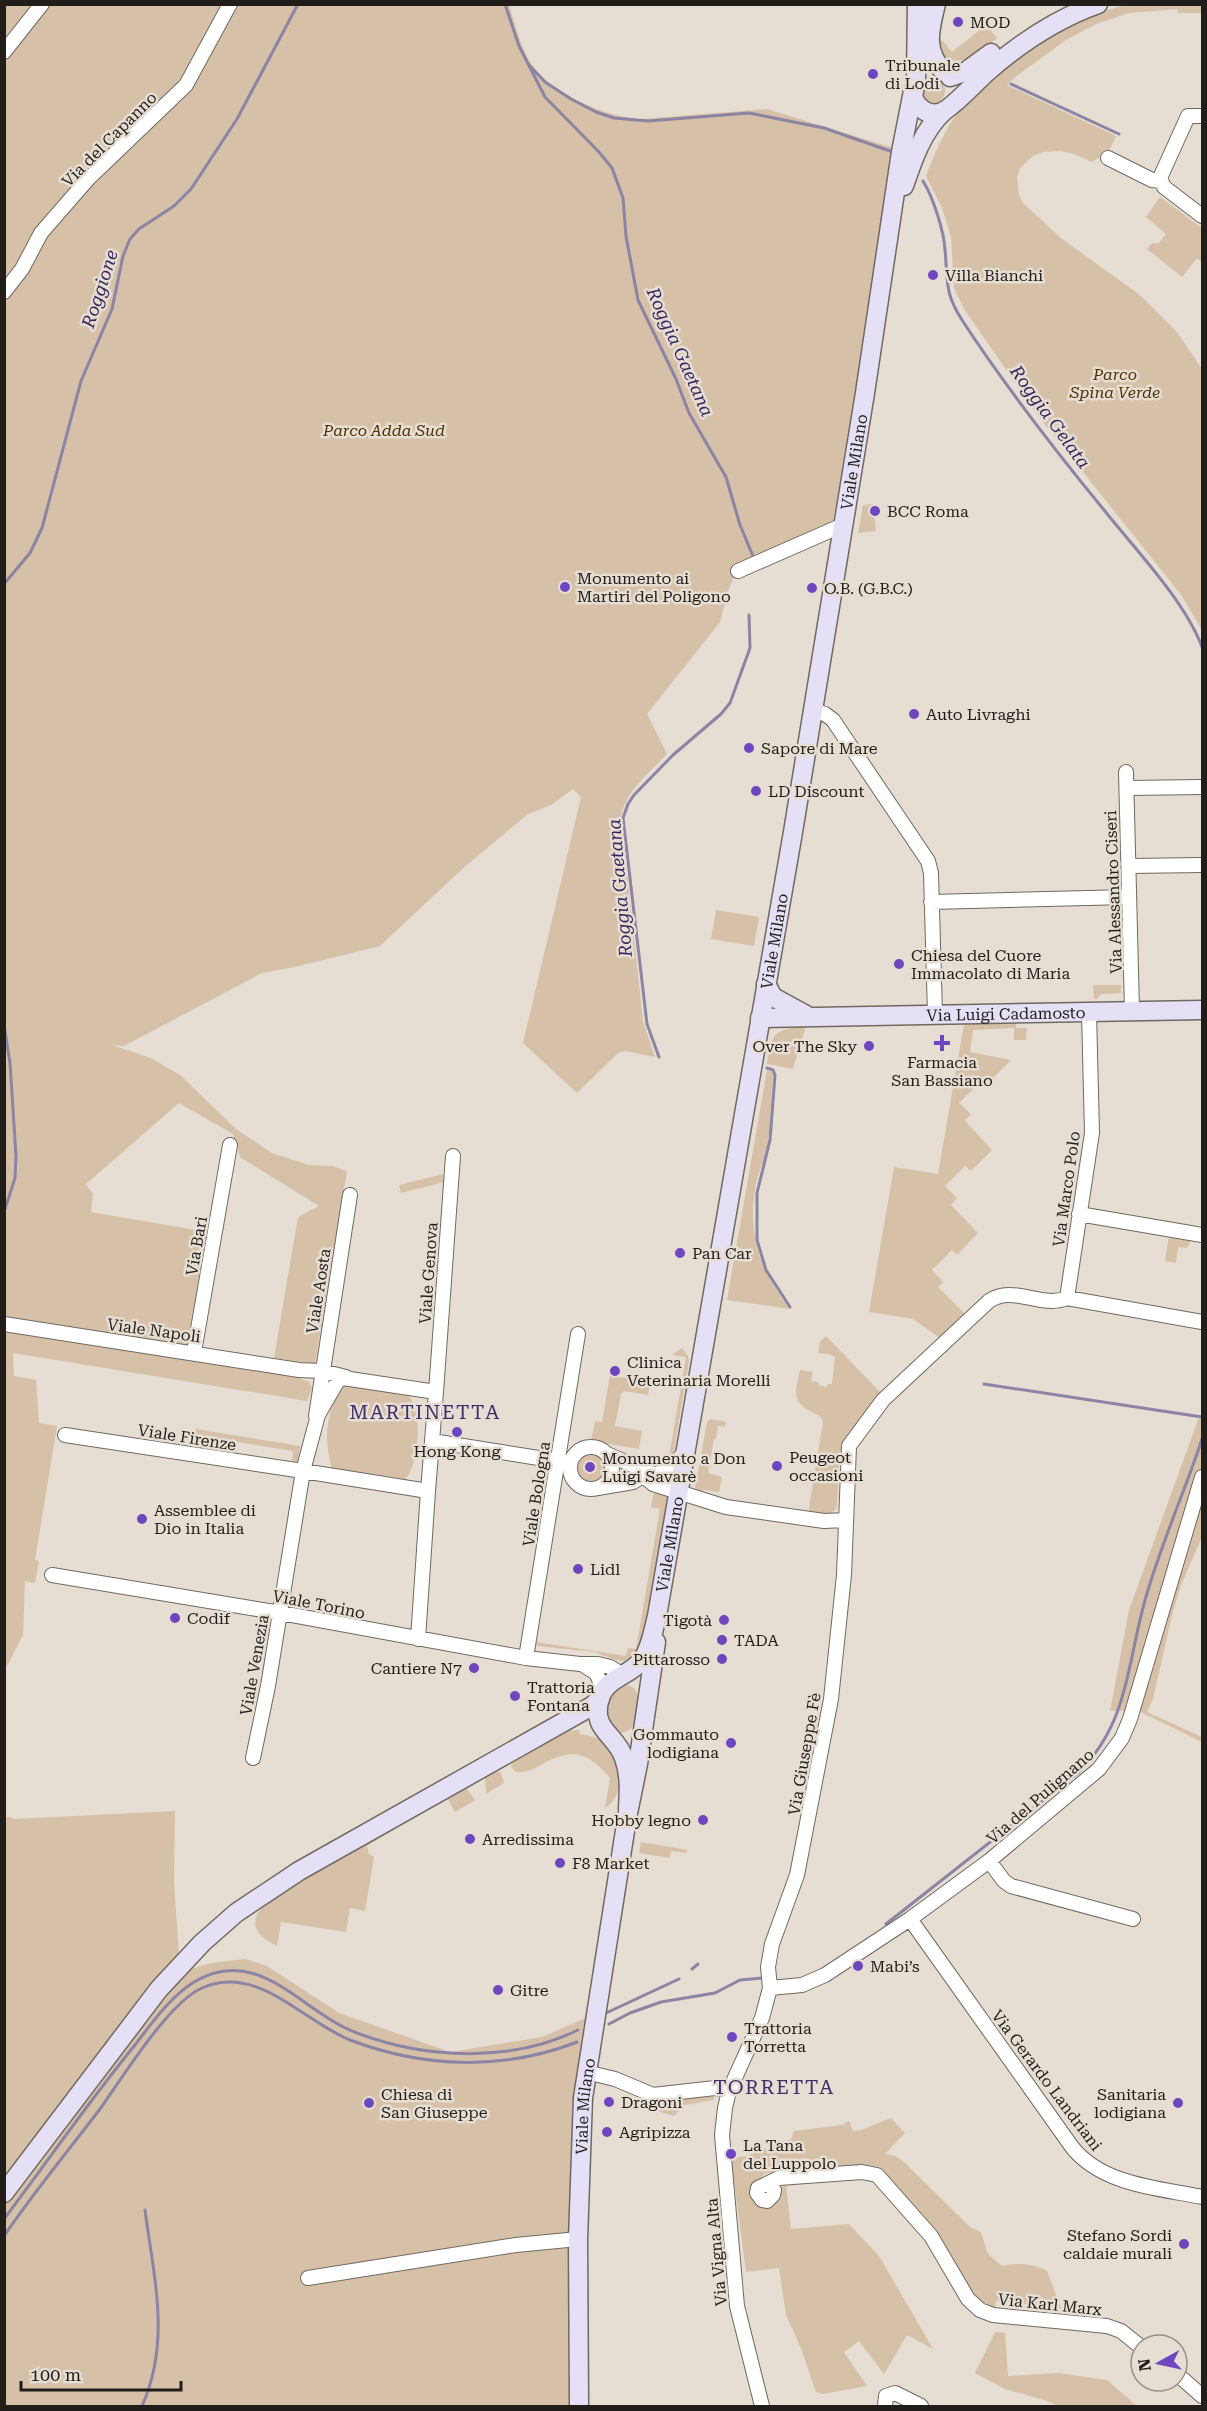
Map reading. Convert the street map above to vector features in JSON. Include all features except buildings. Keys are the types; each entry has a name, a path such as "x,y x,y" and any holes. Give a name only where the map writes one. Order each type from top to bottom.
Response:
{"street":[{"path":"4,52 42,4"},
{"name":"Via del Capanno","path":"4,292 18,275 41,233 88,179 186,85 230,4"},
{"path":"936,4 928,40 934,60 947,75 956,92 949,107 933,114 922,110 915,102 914,86 929,71 947,75 965,72 1027,27 1072,4"},
{"name":"Viale Milano","path":"884,266 902,193 914,156 932,123 998,63 1032,37 1057,22 1098,4"},
{"name":"Viale Milano","path":"579,2406 580,2135 586,2072 628,1809 639,1756 654,1656 657,1616 813,710 901,152 914,86 919,9"},
{"path":"1203,116 1188,116 1160,175 1160,181 1167,190 1203,216"},
{"path":"1108,158 1155,181 1160,181"},
{"path":"738,571 843,525"},
{"path":"813,710 833,720 925,854 931,873 935,1015"},
{"name":"Via Alessandro Ciseri","path":"1126,772 1132,1011"},
{"path":"1126,788 1203,787"},
{"path":"1129,866 1203,865"},
{"path":"931,902 1129,897"},
{"name":"Via Luigi Cadamosto","path":"766,984 773,997 811,1017"},
{"name":"Via Luigi Cadamosto","path":"760,1018 1203,1010"},
{"name":"Via Marco Polo","path":"1067,1298 1092,1133 1089,1012"},
{"name":"Via Bari","path":"194,1352 230,1145"},
{"name":"Viale Genova","path":"428,1491 453,1156"},
{"name":"Viale Aosta","path":"315,1421 350,1195"},
{"path":"1079,1214 1203,1235"},
{"name":"Via Giuseppe Fè","path":"729,2091 762,2018 770,1988 768,1967 772,1944 797,1872 831,1699 841,1614 849,1446 890,1394 994,1298 1009,1295 1053,1301 1067,1298 1203,1322"},
{"name":"Viale Napoli","path":"4,1324 299,1370 322,1371 436,1392"},
{"name":"Viale Bologna","path":"526,1658 564,1462 578,1334"},
{"path":"299,1370 314,1378 318,1385 318,1392"},
{"path":"315,1421 337,1382 346,1377"},
{"name":"Viale Venezia","path":"253,1758 266,1696 303,1471 315,1421"},
{"name":"Viale Firenze","path":"65,1435 428,1491"},
{"path":"432,1441 564,1462 588,1447 601,1450 652,1474 663,1473 674,1465 685,1451"},
{"path":"596,1488 602,1485 610,1474 611,1467 607,1454"},
{"path":"564,1462 577,1484 583,1487 596,1488 633,1482 638,1479 642,1469"},
{"path":"642,1469 646,1478 653,1484 726,1507 824,1521 846,1520"},
{"name":"Via del Pulignano","path":"770,1988 802,1985 825,1976 910,1919 989,1861 1099,1769 1122,1738 1130,1719 1203,1477"},
{"path":"418,1640 428,1491"},
{"name":"Viale Torino","path":"52,1575 280,1613 526,1658 603,1664 623,1675"},
{"name":"Viale Milano","path":"628,1809 629,1781 626,1764 621,1751 608,1736 599,1718 602,1695 610,1683 639,1664 645,1655 657,1616"},
{"path":"4,2193 159,1989 224,1923 299,1871 592,1706 602,1695 596,1673 580,1664"},
{"path":"623,1675 639,1684 644,1692 646,1704"},
{"path":"546,1731 577,1725 590,1727 608,1736 628,1739 636,1734 642,1724"},
{"path":"989,1861 1004,1881 1011,1886 1133,1919"},
{"name":"Via Gerardo Landriani","path":"910,1919 1072,2147 1087,2163 1129,2181 1203,2197"},
{"path":"586,2072 615,2079 653,2095 715,2088 729,2091"},
{"name":"Via Vigna Alta","path":"729,2091 722,2135 737,2306 762,2406"},
{"name":"Via Karl Marx","path":"768,2184 779,2178 862,2172 877,2175 922,2224 968,2299 980,2310 993,2314 1107,2326 1129,2337"},
{"path":"308,2278 516,2245 578,2239"},
{"path":"1189,2384 1203,2396"},
{"path":"885,2406 886,2396 895,2393 921,2406"}],"green space":[{"name":"Parco Spina Verde","path":"1131,4 1202,5 1202,13 1178,13 1177,9 1129,13 1096,24 1066,40 1014,78 1007,85 1116,136 1109,151 1092,162 1060,151 1043,152 1033,156 1020,168 1017,177 1019,195 1023,203 1062,239 1140,295 1177,332 1202,369 1202,630 1182,596 1039,417 964,309 954,288 951,237 942,208 926,176 944,134 959,111 1001,71 1035,46 1071,24 1110,9"},
{"name":"Parco Adda Sud","path":"5,5 509,5 523,48 539,73 564,93 611,114 640,119 767,109 897,149 832,528 737,569 728,591 720,622 647,714 667,754 632,791 621,818 643,1021 655,1057 625,1051 618,1053 577,1093 523,1043 581,797 573,789 551,805 528,814 461,870 380,946 262,973 124,1046 112,1045 151,1058 180,1075 236,1129 272,1153 309,1165 332,1166 347,1171 315,1364 274,1358 298,1217 319,1206 240,1157 233,1134 179,1103 86,1184 93,1194 91,1212 207,1232 187,1345 37,1324 5,1317"},
{"path":"986,25 997,38 976,54 969,58 954,60 946,58 939,52 936,33 952,52"},
{"path":"933,79 942,82 945,91 942,100 933,103 924,100 921,91 924,82"},
{"path":"1160,197 1202,228 1202,262 1197,258 1182,277 1147,249 1152,243 1158,244 1166,234 1146,217"},
{"path":"873,504 876,531 858,533 863,505"},
{"path":"716,910 759,917 754,946 711,939"},
{"path":"1093,985 1121,985 1121,993 1101,994 1094,999"},
{"path":"1016,1023 1016,1028 1027,1028 1026,1040 1014,1040 1014,1028 973,1030 970,1052 1011,1060 984,1087 979,1083 959,1103 971,1114 965,1121 992,1150 971,1171 965,1166 945,1186 957,1198 951,1205 978,1233 957,1255 952,1250 932,1270 943,1282 938,1287 965,1314 940,1338 913,1319 869,1312 894,1167 938,1174 964,1024"},
{"path":"806,1026 793,1069 767,1064 776,1034 786,1029"},
{"path":"767,1070 773,1073 770,1120 767,1148 757,1179 754,1198 754,1232 757,1248 770,1279 790,1309 727,1300"},
{"path":"443,1174 444,1182 401,1193 399,1185"},
{"path":"1169,1236 1191,1240 1187,1248 1178,1247 1176,1263 1165,1261"},
{"path":"5,1329 296,1377 309,1382 312,1388 307,1401 13,1353 14,1376 36,1380 39,1423 57,1426 35,1560 39,1561 35,1583 25,1581 23,1635 5,1670"},
{"path":"826,1336 881,1393 842,1446 837,1507 832,1513 821,1515 808,1514 823,1422 819,1416 800,1404 796,1390 800,1370 813,1372 811,1381 818,1382 818,1385 827,1387 828,1384 832,1384 835,1357 818,1353 820,1342"},
{"path":"682,1348 689,1361 673,1456 671,1461 658,1469 652,1467 653,1455 669,1457 686,1357 672,1355"},
{"path":"610,1375 650,1383 648,1395 624,1391 621,1394 615,1426 642,1431 639,1449 591,1441 595,1421 602,1422"},
{"path":"344,1384 407,1395 412,1401 418,1423 418,1437 414,1462 405,1479 332,1468 327,1435 328,1424 333,1404"},
{"path":"1202,1417 1202,1537 1181,1585 1153,1699 1147,1712 1202,1737 1202,1742 1139,1711 1110,1711 1129,1610 1198,1420"},
{"path":"710,1419 726,1422 725,1427 718,1426 708,1473 722,1477 719,1492 704,1490 697,1493 695,1489 707,1422"},
{"path":"196,1429 300,1446 298,1461 292,1462 293,1451 195,1435"},
{"path":"590,1452 601,1456 605,1467 601,1478 590,1482 579,1478 575,1467 579,1456"},
{"path":"657,1492 668,1495 668,1500 644,1637 635,1654 624,1661 595,1652 537,1646 536,1642 626,1656 628,1648 636,1649 660,1509 651,1507 653,1495"},
{"path":"624,1684 634,1688 638,1694 640,1709 631,1728 617,1733 606,1725 607,1697"},
{"path":"580,1730 579,1734 591,1736 609,1747 618,1765 617,1794 605,1808 610,1778 585,1757 560,1756 522,1772 516,1772 511,1767 512,1760 565,1731"},
{"path":"495,1770 501,1773 504,1783 486,1794 485,1776"},
{"path":"465,1786 475,1800 455,1812 447,1797"},
{"path":"175,1811 174,1883 179,1955 191,1969 211,1963 245,1959 267,1966 339,2013 450,2052 542,2037 590,2016 574,2406 5,2406 5,1816 15,1819"},
{"path":"424,1811 367,1846 369,1854 374,1857 365,1911 350,1908 346,1932 281,1922 277,1946 257,1930 255,1921 257,1915 283,1892"},
{"path":"641,1842 687,1850 686,1853 671,1851 670,1858 639,1853"},
{"path":"713,2092 714,2100 685,2105 674,2116 645,2107 652,2100"},
{"path":"891,2118 905,2133 885,2154 903,2161 970,2227 981,2232 988,2254 1002,2266 1025,2264 1047,2271 1061,2308 1068,2313 1055,2312 1055,2307 996,2301 995,2309 976,2301 936,2233 880,2167 869,2165 767,2173 757,2181 756,2201 786,2184 791,2229 849,2224 879,2256 933,2349 907,2335 884,2374 859,2341 844,2352 867,2386 823,2394 816,2392 786,2315 779,2268 746,2272 731,2158 746,2156 791,2139 794,2131 842,2125 849,2121 853,2131 861,2130"},
{"path":"995,2332 1005,2333 1008,2376 1059,2373 1107,2380 1137,2406 1059,2406 1005,2389 975,2373"}],"waterway":[{"name":"Roggione","path":"4,584 30,553 42,528 81,381 112,309 123,256 130,239 139,229 174,206 191,189 237,119 298,4"},
{"name":"Roggia Gaetana","path":"505,4 519,46 545,97 612,168 623,198 626,236 638,300 676,379 689,413 726,477 740,525 753,556"},
{"name":"Roggia Gelata","path":"530,66 545,82 571,99 614,118 648,121 749,113 824,128 890,151"},
{"path":"1011,84 1119,134"},
{"name":"Roggia Gelata","path":"923,181 931,196 940,224 947,278 956,310 995,369 1048,440 1172,594 1202,647"},
{"name":"Roggia Gaetana","path":"659,1057 647,1024 623,818 634,795 673,755 721,714 730,703 750,648 749,615"},
{"name":"Roggione","path":"4,1025 10,1063 16,1156 15,1178 4,1212"},
{"name":"Roggia Gaetana","path":"767,1068 773,1070 775,1075 770,1140 757,1193 757,1240 766,1270 790,1307"},
{"path":"984,1384 1202,1417"},
{"path":"886,1924 1079,1772 1095,1753 1117,1714 1150,1583 1202,1439"},
{"path":"692,1969 698,1964"},
{"path":"4,2219 101,2088 162,2011 185,1988 217,1972 239,1971 260,1976 279,1985 337,2023 357,2033 411,2048 468,2054 497,2052 552,2041 578,2030"},
{"path":"609,2024 630,2013 661,2002 715,1993 740,1980 762,1978"},
{"path":"604,2014 679,1979"},
{"path":"4,2236 161,2024 189,1996 202,1988 222,1982 242,1983 260,1988 350,2040 406,2056 435,2061 492,2061 521,2058 577,2042"},
{"path":"142,2406 151,2382 158,2334 156,2285 145,2210"}],"place":[{"name":"MOD","path":"958,22"},
{"name":"Tribunale di Lodi","path":"873,74"},
{"name":"Villa Bianchi","path":"933,275"},
{"name":"BCC Roma","path":"875,511"},
{"name":"Monumento ai Martiri del Poligono","path":"565,587"},
{"name":"O.B. (G.B.C.)","path":"812,588"},
{"name":"Auto Livraghi","path":"914,714"},
{"name":"Sapore di Mare","path":"749,748"},
{"name":"LD Discount","path":"756,791"},
{"name":"Chiesa del Cuore Immacolato di Maria","path":"899,964"},
{"name":"Farmacia San Bassiano","path":"942,1043"},
{"name":"Over The Sky","path":"869,1046"},
{"name":"Pan Car","path":"680,1253"},
{"name":"Clinica Veterinaria Morelli","path":"615,1371"},
{"name":"Hong Kong","path":"457,1432"},
{"name":"Peugeot occasioni","path":"777,1466"},
{"name":"Monumento a Don Luigi Savarè","path":"590,1467"},
{"name":"Assemblee di Dio in Italia","path":"142,1519"},
{"name":"Lidl","path":"578,1569"},
{"name":"Codif","path":"175,1618"},
{"name":"Tigotà","path":"724,1620"},
{"name":"TADA","path":"722,1640"},
{"name":"Pittarosso","path":"722,1659"},
{"name":"Cantiere N7","path":"474,1668"},
{"name":"Trattoria Fontana","path":"515,1696"},
{"name":"Gommauto lodigiana","path":"731,1743"},
{"name":"Hobby legno","path":"703,1820"},
{"name":"Arredissima","path":"470,1839"},
{"name":"F8 Market","path":"560,1863"},
{"name":"Mabi’s","path":"858,1966"},
{"name":"Gitre","path":"498,1990"},
{"name":"Trattoria Torretta","path":"732,2037"},
{"name":"Dragoni","path":"609,2102"},
{"name":"Chiesa di San Giuseppe","path":"369,2103"},
{"name":"Sanitaria lodigiana","path":"1178,2103"},
{"name":"Agripizza","path":"607,2132"},
{"name":"La Tana del Luppolo","path":"731,2154"},
{"name":"Stefano Sordi caldaie murali","path":"1184,2244"}],"district":[{"name":"MARTINETTA","path":"425,1412"},
{"name":"TORRETTA","path":"774,2087"}]}
